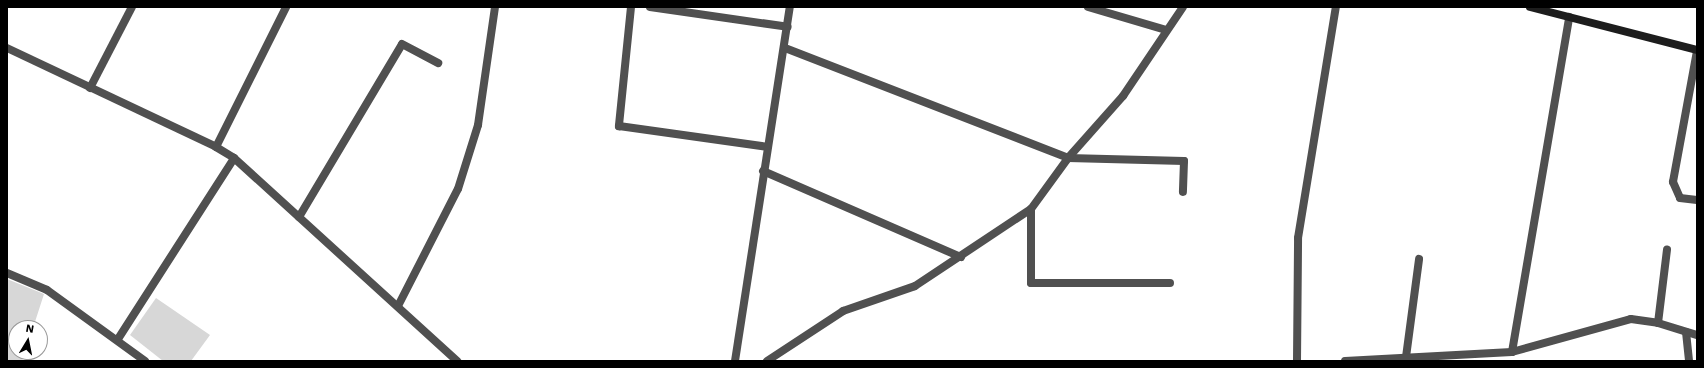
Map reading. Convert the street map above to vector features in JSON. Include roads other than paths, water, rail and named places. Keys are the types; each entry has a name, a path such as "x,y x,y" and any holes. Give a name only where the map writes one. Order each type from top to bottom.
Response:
{"street":[{"path":"90,88 132,7"},
{"path":"216,147 286,7"},
{"path":"398,306 458,189 478,125 495,7"},
{"path":"631,7 619,126 768,146"},
{"path":"650,7 788,27"},
{"path":"735,361 763,171 785,48 790,7"},
{"path":"1088,7 1166,30"},
{"path":"767,361 843,312 916,286 1031,210 1068,158 1123,96 1166,30 1183,7"},
{"path":"1297,361 1298,238 1336,7"},
{"path":"1530,7 1697,50 1673,182 1680,198 1697,200"},
{"path":"1512,352 1569,17"},
{"path":"299,217 402,44 438,63"},
{"path":"785,48 1068,158 1184,161 1183,192"},
{"path":"7,50 216,147 234,158 457,361"},
{"path":"118,339 234,158"},
{"path":"763,171 961,257"},
{"path":"1031,210 1030,282 1170,283"},
{"path":"1658,323 1667,250"},
{"path":"1406,358 1419,259"},
{"path":"7,273 47,290 118,339 145,361"},
{"path":"1345,361 1512,352 1631,319 1658,323 1697,335"},
{"path":"1686,332 1689,361"}]}
